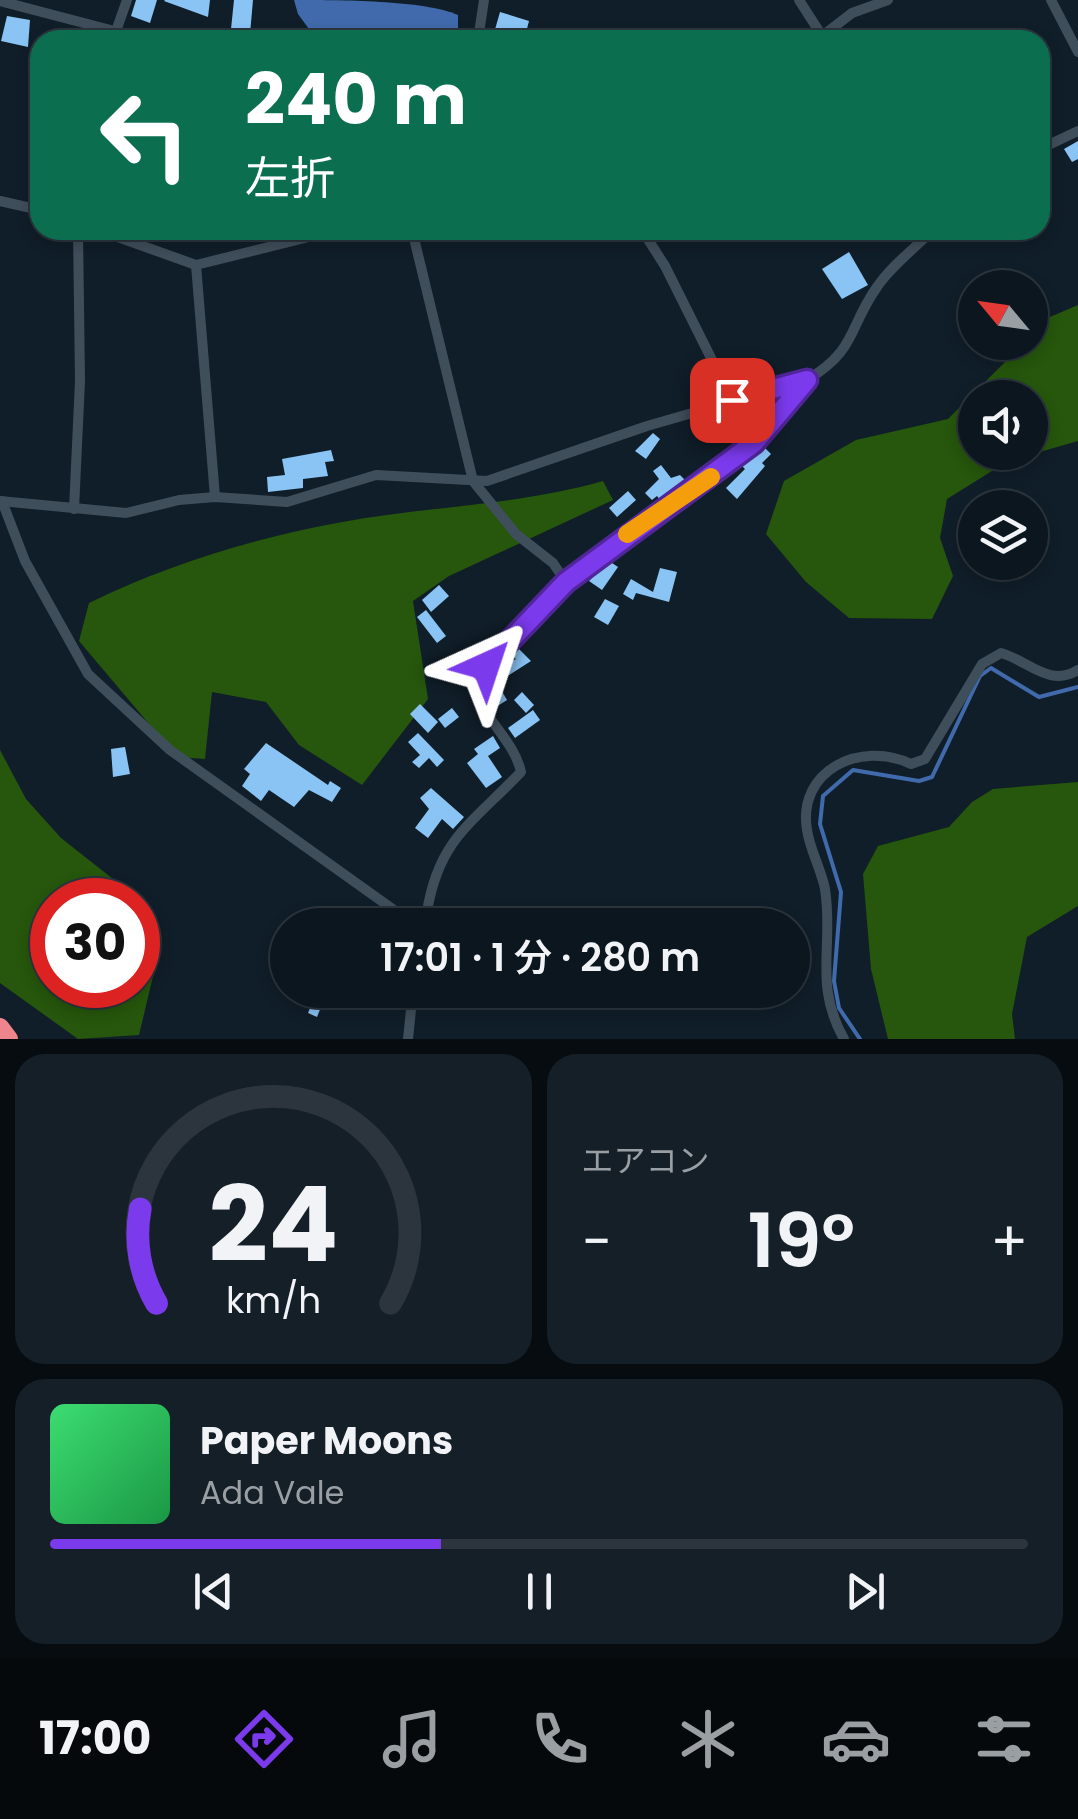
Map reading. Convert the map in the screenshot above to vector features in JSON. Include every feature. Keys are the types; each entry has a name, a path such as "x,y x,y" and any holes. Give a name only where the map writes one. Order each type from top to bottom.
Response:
{"highway":[{"path":"0,1026 9,1039"}],"street":[{"path":"116,30 126,0"},
{"path":"480,30 484,0"},
{"path":"798,0 816,30"},
{"path":"832,30 852,13 888,0"},
{"path":"1051,0 1078,52"},
{"path":"0,1 112,30"},
{"path":"1050,144 1078,130"},
{"path":"0,201 30,208"},
{"path":"74,510 80,382 78,240"},
{"path":"127,240 196,264 296,240"},
{"path":"414,240 473,481 516,534 553,563 566,582"},
{"path":"648,240 732,400"},
{"path":"392,908 170,750 88,674 25,561 1,501 126,513 179,500 287,502 376,475 473,481 506,478 647,426 807,380 829,367 850,343 877,286 923,240"},
{"path":"196,264 215,498"},
{"path":"427,908 441,856 521,772 506,737 474,691 474,678 566,582 754,443 807,380"},
{"path":"844,1039 830,1013 826,994 825,891 807,830 821,781 846,758 884,753 911,764 925,760 982,664 1001,653 1047,676 1069,676 1078,670"},
{"path":"408,1039 411,1008"}],"green space":[{"path":"1078,305 1078,441 1048,450 1048,380 987,380 1007,360 1048,360 1048,319"},
{"path":"958,409 958,470 994,470 947,499 940,538 953,576 932,619 849,618 806,582 766,534 784,481 856,440 948,419"},
{"path":"603,481 613,500 449,576 413,601 428,699 362,785 299,745 266,702 212,692 205,759 177,757 79,641 89,603 210,555 337,523 537,496"},
{"path":"0,750 26,799 61,838 112,878 30,878 30,1005 0,983"},
{"path":"1078,782 1078,906 1027,937 1012,1014 1015,1039 888,1039 871,969 863,874 878,846 949,827 972,802 993,789"},
{"path":"35,1008 145,1008 139,1035 78,1039"}],"water":[{"path":"294,0 424,6 458,15 458,30 310,30"}],"building":[{"path":"136,0 157,0 150,23 131,16"},
{"path":"210,0 208,17 164,1"},
{"path":"234,0 253,0 250,30 231,29"},
{"path":"500,12 529,21 527,30 495,30"},
{"path":"7,16 30,20 28,47 1,41"},
{"path":"1078,141 1078,159 1072,162 1064,149"},
{"path":"849,252 868,285 842,299 822,269"},
{"path":"653,433 660,439 646,459 635,451"},
{"path":"763,446 771,454 737,499 726,488 745,469 740,464"},
{"path":"331,450 334,461 325,462 328,476 303,479 303,488 268,492 267,477 285,475 282,459"},
{"path":"661,465 671,478 680,475 687,482 661,501 657,496 652,500 645,493 659,479 653,471"},
{"path":"628,491 636,500 617,517 609,508"},
{"path":"609,561 618,567 602,590 589,581"},
{"path":"660,568 677,572 669,602 636,593 633,600 623,594 631,579 653,592"},
{"path":"439,585 449,596 431,612 422,600"},
{"path":"605,599 619,606 608,625 594,617"},
{"path":"426,610 446,636 437,643 417,617"},
{"path":"516,646 531,661 498,682 492,671 516,659 510,653"},
{"path":"494,678 507,700 496,707 484,684"},
{"path":"522,692 534,705 526,713 514,700"},
{"path":"420,704 438,722 428,733 410,714"},
{"path":"452,708 459,717 445,728 438,719"},
{"path":"533,710 540,720 515,738 508,728"},
{"path":"418,733 444,760 437,767 429,758 419,768 412,762 420,755 408,742"},
{"path":"493,736 500,748 488,756 502,777 486,788 467,763 478,754 474,749"},
{"path":"266,743 328,785 330,781 341,788 332,802 309,790 294,807 269,790 261,801 242,786 250,774 244,769"},
{"path":"125,747 130,774 113,777 111,749"},
{"path":"431,788 464,817 453,829 442,819 428,838 415,828 429,809 420,798"},
{"path":"310,1008 321,1008 317,1017 308,1013"}],"waterway":[{"path":"860,1039 839,1008 834,981 841,892 820,824 823,796 853,770 919,781 932,777 980,676 991,668 1039,697 1078,687"}],"slow traffic":[{"path":"627,534 711,477"}],"route":[{"path":"486,666 566,582 754,443 807,380 732,400"}]}
